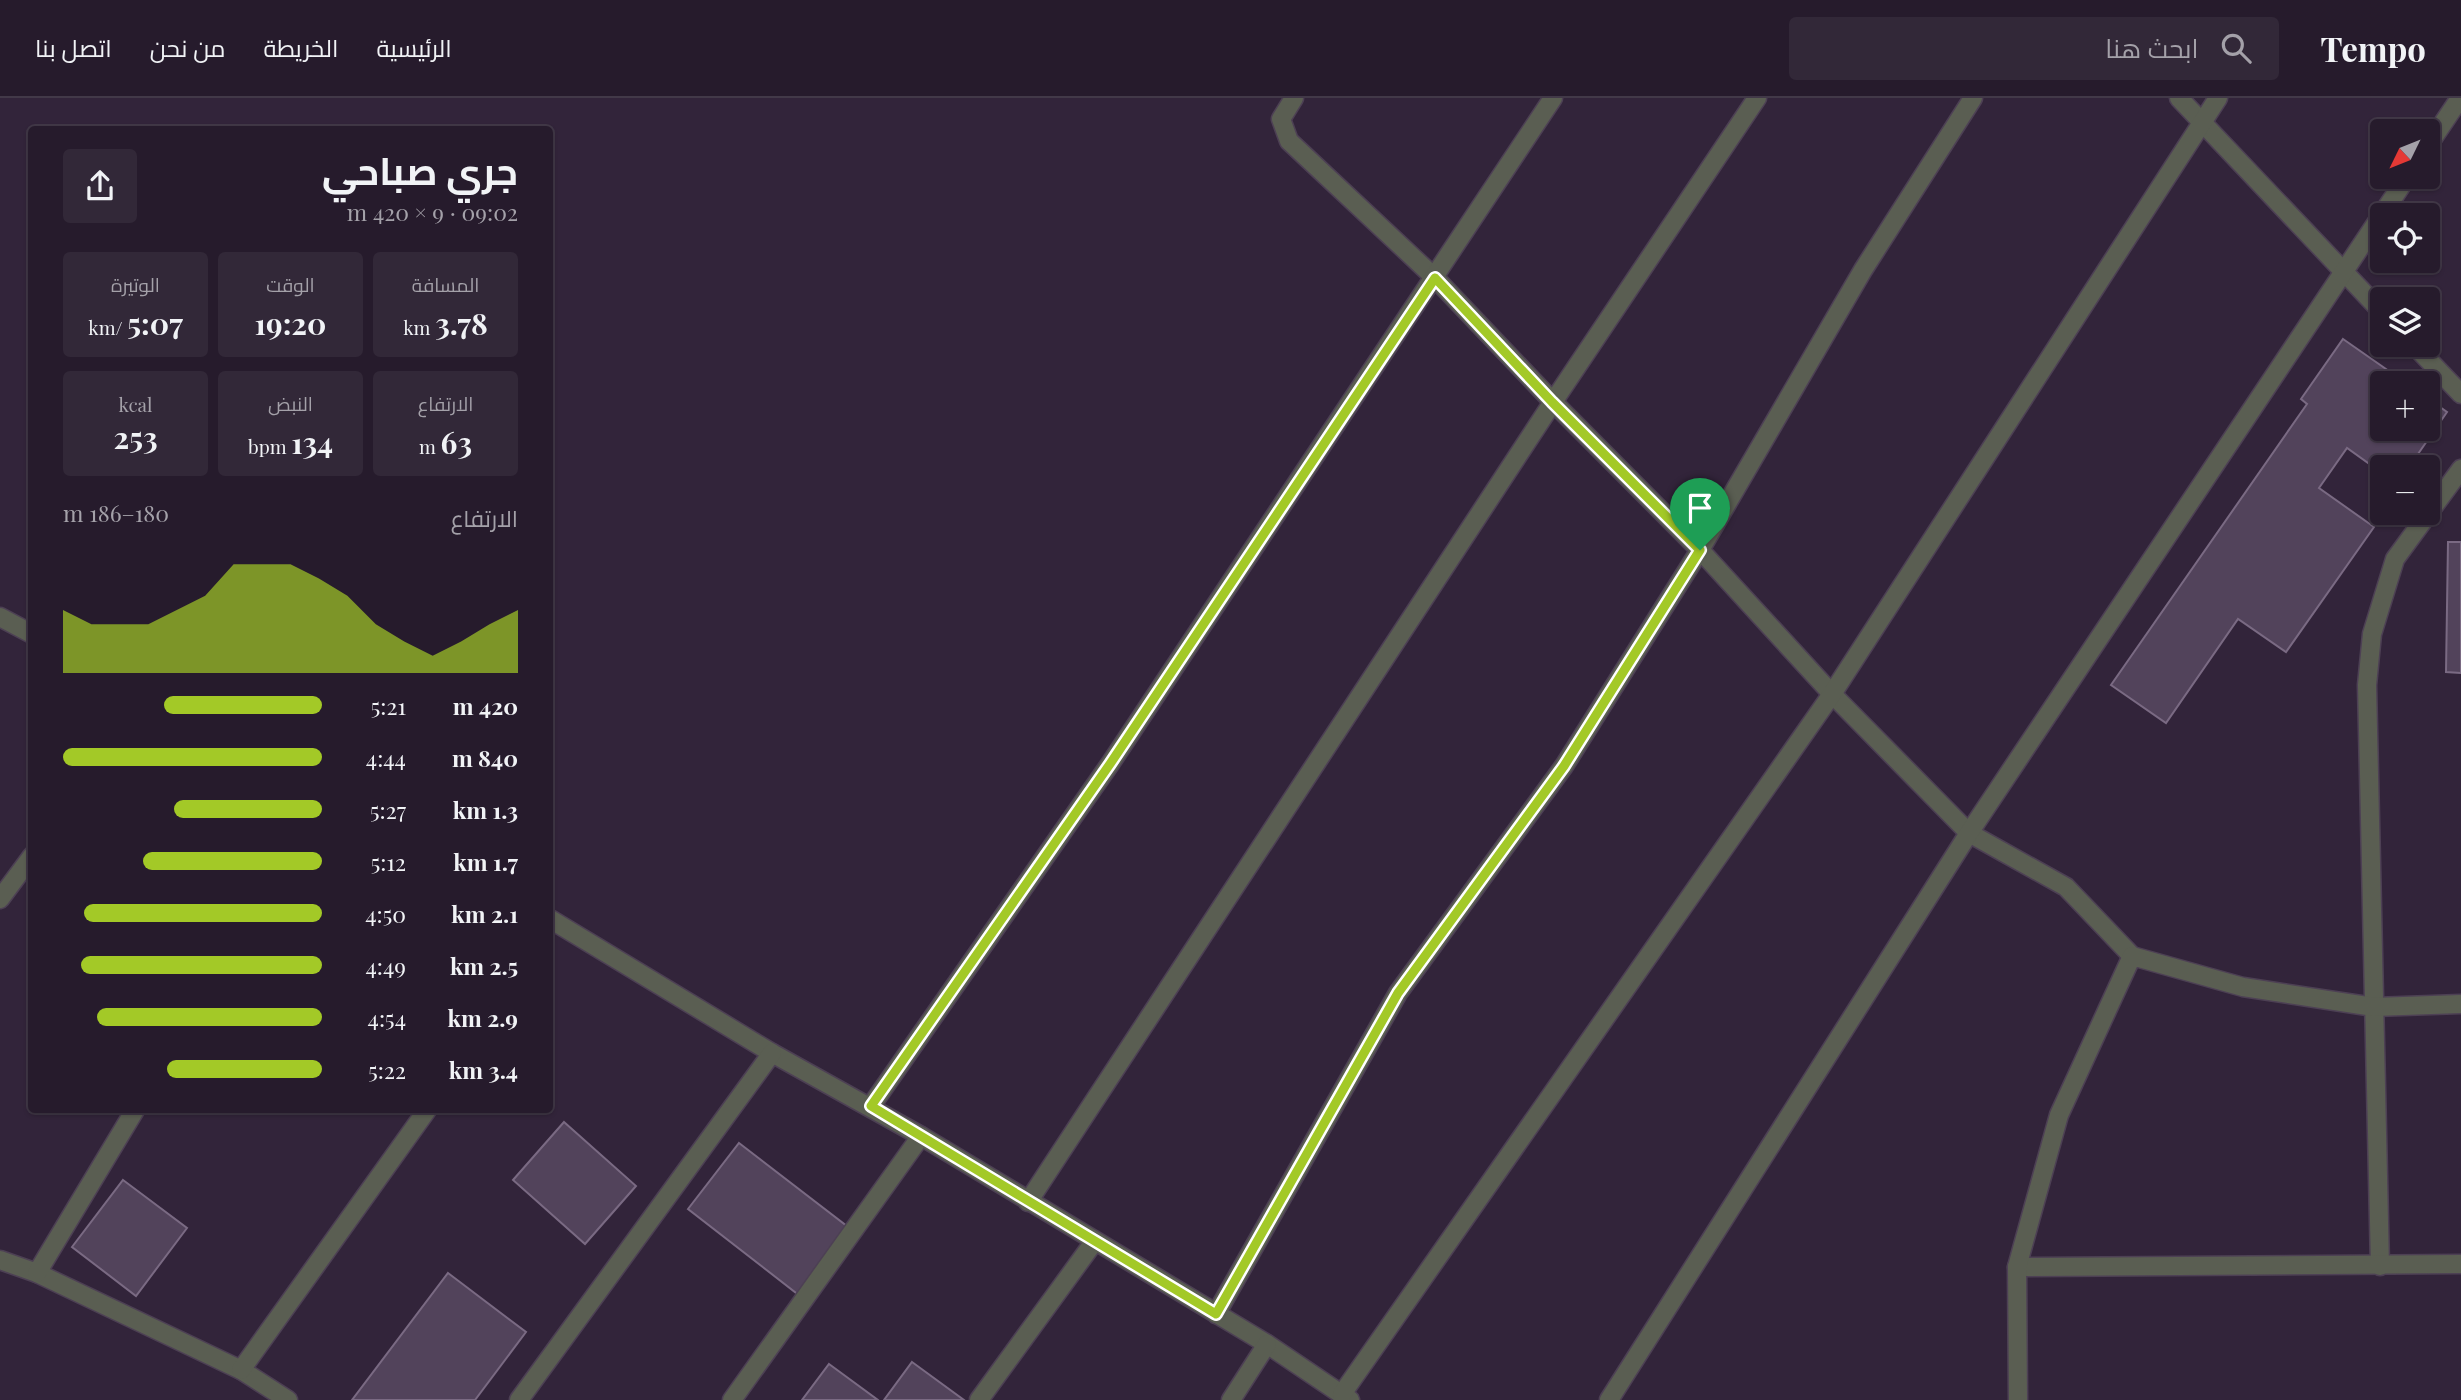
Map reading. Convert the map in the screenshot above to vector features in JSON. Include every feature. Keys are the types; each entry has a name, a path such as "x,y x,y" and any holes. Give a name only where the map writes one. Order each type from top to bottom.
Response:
{"street":[{"path":"1294,98 1281,119 1289,141 1435,278 1552,402 1700,550 1832,694 1969,833 2066,887 2132,956 2243,987 2374,1007 2461,1004"},
{"path":"871,1106 1110,764 1553,98"},
{"path":"1028,1202 1552,402 1757,98"},
{"path":"1216,1314 1398,993 1564,766 1700,550 1863,270 1973,98"},
{"path":"2179,98 2370,300"},
{"path":"553,927 772,1053 871,1106 1267,1344 1346,1397 1832,694 2218,98"},
{"path":"2440,128 2460,98"},
{"path":"1609,1400 1969,833 2399,189"},
{"path":"2426,357 2461,394"},
{"path":"2380,1266 2367,685 2372,634 2395,559 2461,469"},
{"path":"0,617 28,632"},
{"path":"0,899 28,861"},
{"path":"2018,1400 2017,1267 2059,1115 2132,956"},
{"path":"519,1400 772,1053"},
{"path":"37,1273 133,1113"},
{"path":"240,1370 425,1113"},
{"path":"732,1400 921,1136"},
{"path":"979,1400 1094,1242"},
{"path":"0,1260 37,1273 240,1370 288,1400"},
{"path":"2017,1267 2461,1264"},
{"path":"1231,1400 1267,1344"}],"building":[{"path":"2343,339 2389,371 2370,371 2370,441 2427,441 2417,455 2370,455 2370,464 2347,448 2319,488 2374,527 2286,652 2238,619 2166,723 2111,685 2307,404 2301,399"},
{"path":"2440,407 2447,412 2440,422"},
{"path":"2448,542 2461,542 2461,673 2446,672"},
{"path":"564,1122 636,1186 585,1244 513,1180"},
{"path":"739,1143 852,1230 800,1296 688,1209"},
{"path":"123,1180 187,1228 136,1296 72,1247"},
{"path":"448,1273 526,1332 475,1400 352,1400"},
{"path":"912,1362 964,1400 884,1400"},
{"path":"829,1364 878,1400 802,1400"}],"route":[{"path":"1435,278 1552,402 1700,550 1564,766 1398,993 1216,1314 871,1106 1110,764 1435,278"}]}
